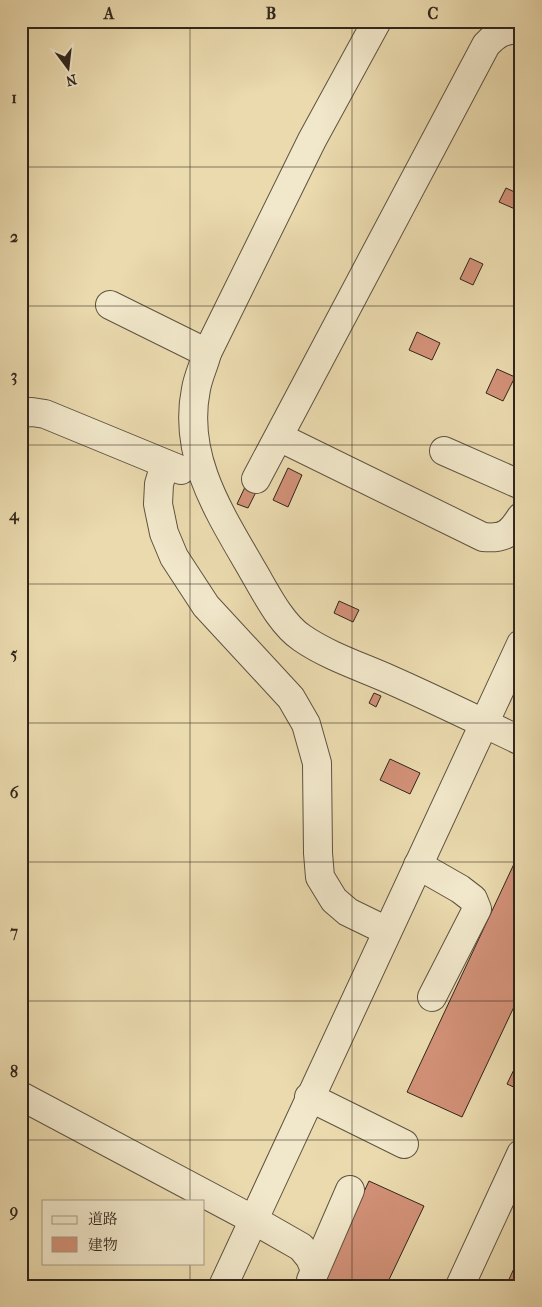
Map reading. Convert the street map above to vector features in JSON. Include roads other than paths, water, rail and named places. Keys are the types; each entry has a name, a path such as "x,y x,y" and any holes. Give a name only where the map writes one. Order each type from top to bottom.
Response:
{"lane":[{"path":"377,21 312,140 208,353 196,388 192,418 196,446 204,480 225,522 288,627 302,638 330,653 521,740"},
{"path":"256,479 486,44 497,33 521,29"},
{"path":"110,305 208,353"},
{"path":"21,413 45,414 204,480"},
{"path":"279,437 483,537 494,538 505,535 513,529 521,517"},
{"path":"444,451 521,485"},
{"path":"165,464 159,484 158,504 164,532 174,557 206,606 291,698 306,724 317,764 320,877 334,900 348,912 387,930"},
{"path":"223,1286 252,1219 521,644"},
{"path":"418,865 460,889 472,898 478,909 432,996"},
{"path":"21,1096 301,1247 310,1258 311,1278"},
{"path":"309,1098 404,1144"},
{"path":"460,1286 521,1154"},
{"path":"311,1278 350,1190"}]}
